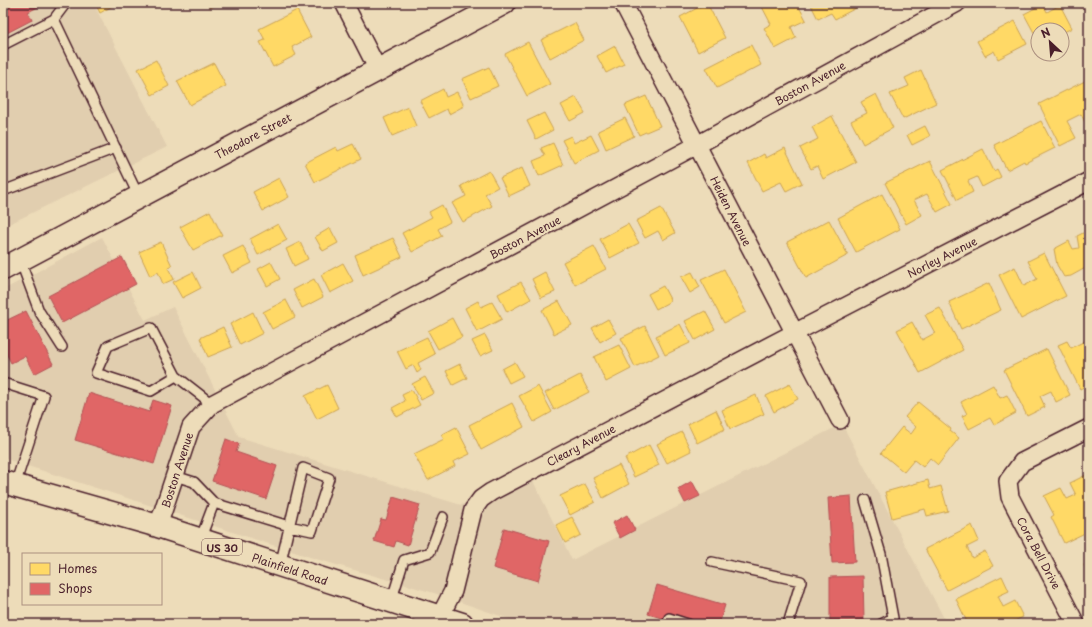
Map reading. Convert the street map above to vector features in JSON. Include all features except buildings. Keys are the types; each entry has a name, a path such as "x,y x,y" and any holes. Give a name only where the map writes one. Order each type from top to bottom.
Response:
{"main road":[{"name":"Theodore Street","path":"11,265 504,3"},
{"name":"Plainfield Road","path":"9,484 158,526 391,602 438,621 462,624"}],"street":[{"path":"344,3 378,70"},
{"name":"Heiden Avenue","path":"623,3 840,420"},
{"name":"Boston Avenue","path":"158,526 191,427 212,404 697,145 957,3"},
{"name":"Norley Avenue","path":"794,333 1089,181"},
{"name":"Cleary Avenue","path":"438,621 453,591 473,510 481,499 523,475 794,333"},
{"name":"Cora Bell Drive","path":"1076,624 1010,497 1008,481 1022,462 1089,428"}],"lane":[{"path":"3,45 54,19 66,3"},
{"path":"54,19 139,197"},
{"path":"3,191 116,148"},
{"path":"11,265 62,347"},
{"path":"176,376 151,391 96,373 108,346 151,328 176,376 212,404"},
{"path":"3,383 44,396 9,484"},
{"path":"175,476 194,482 214,503 289,526 312,531 329,478 303,468 289,526 280,566"},
{"path":"865,500 881,554 893,618 881,624"},
{"path":"200,540 214,503"},
{"path":"391,602 404,560 430,552 443,518"},
{"path":"712,562 801,581 788,624"},
{"path":"667,624 669,618 688,624"}],"shaded area":[{"path":"3,3 93,3 167,147 3,227"},
{"path":"102,237 145,320 173,307 239,437 461,505 532,479 572,560 842,424 947,624 524,624 434,593 316,559 3,458 3,290"}]}
